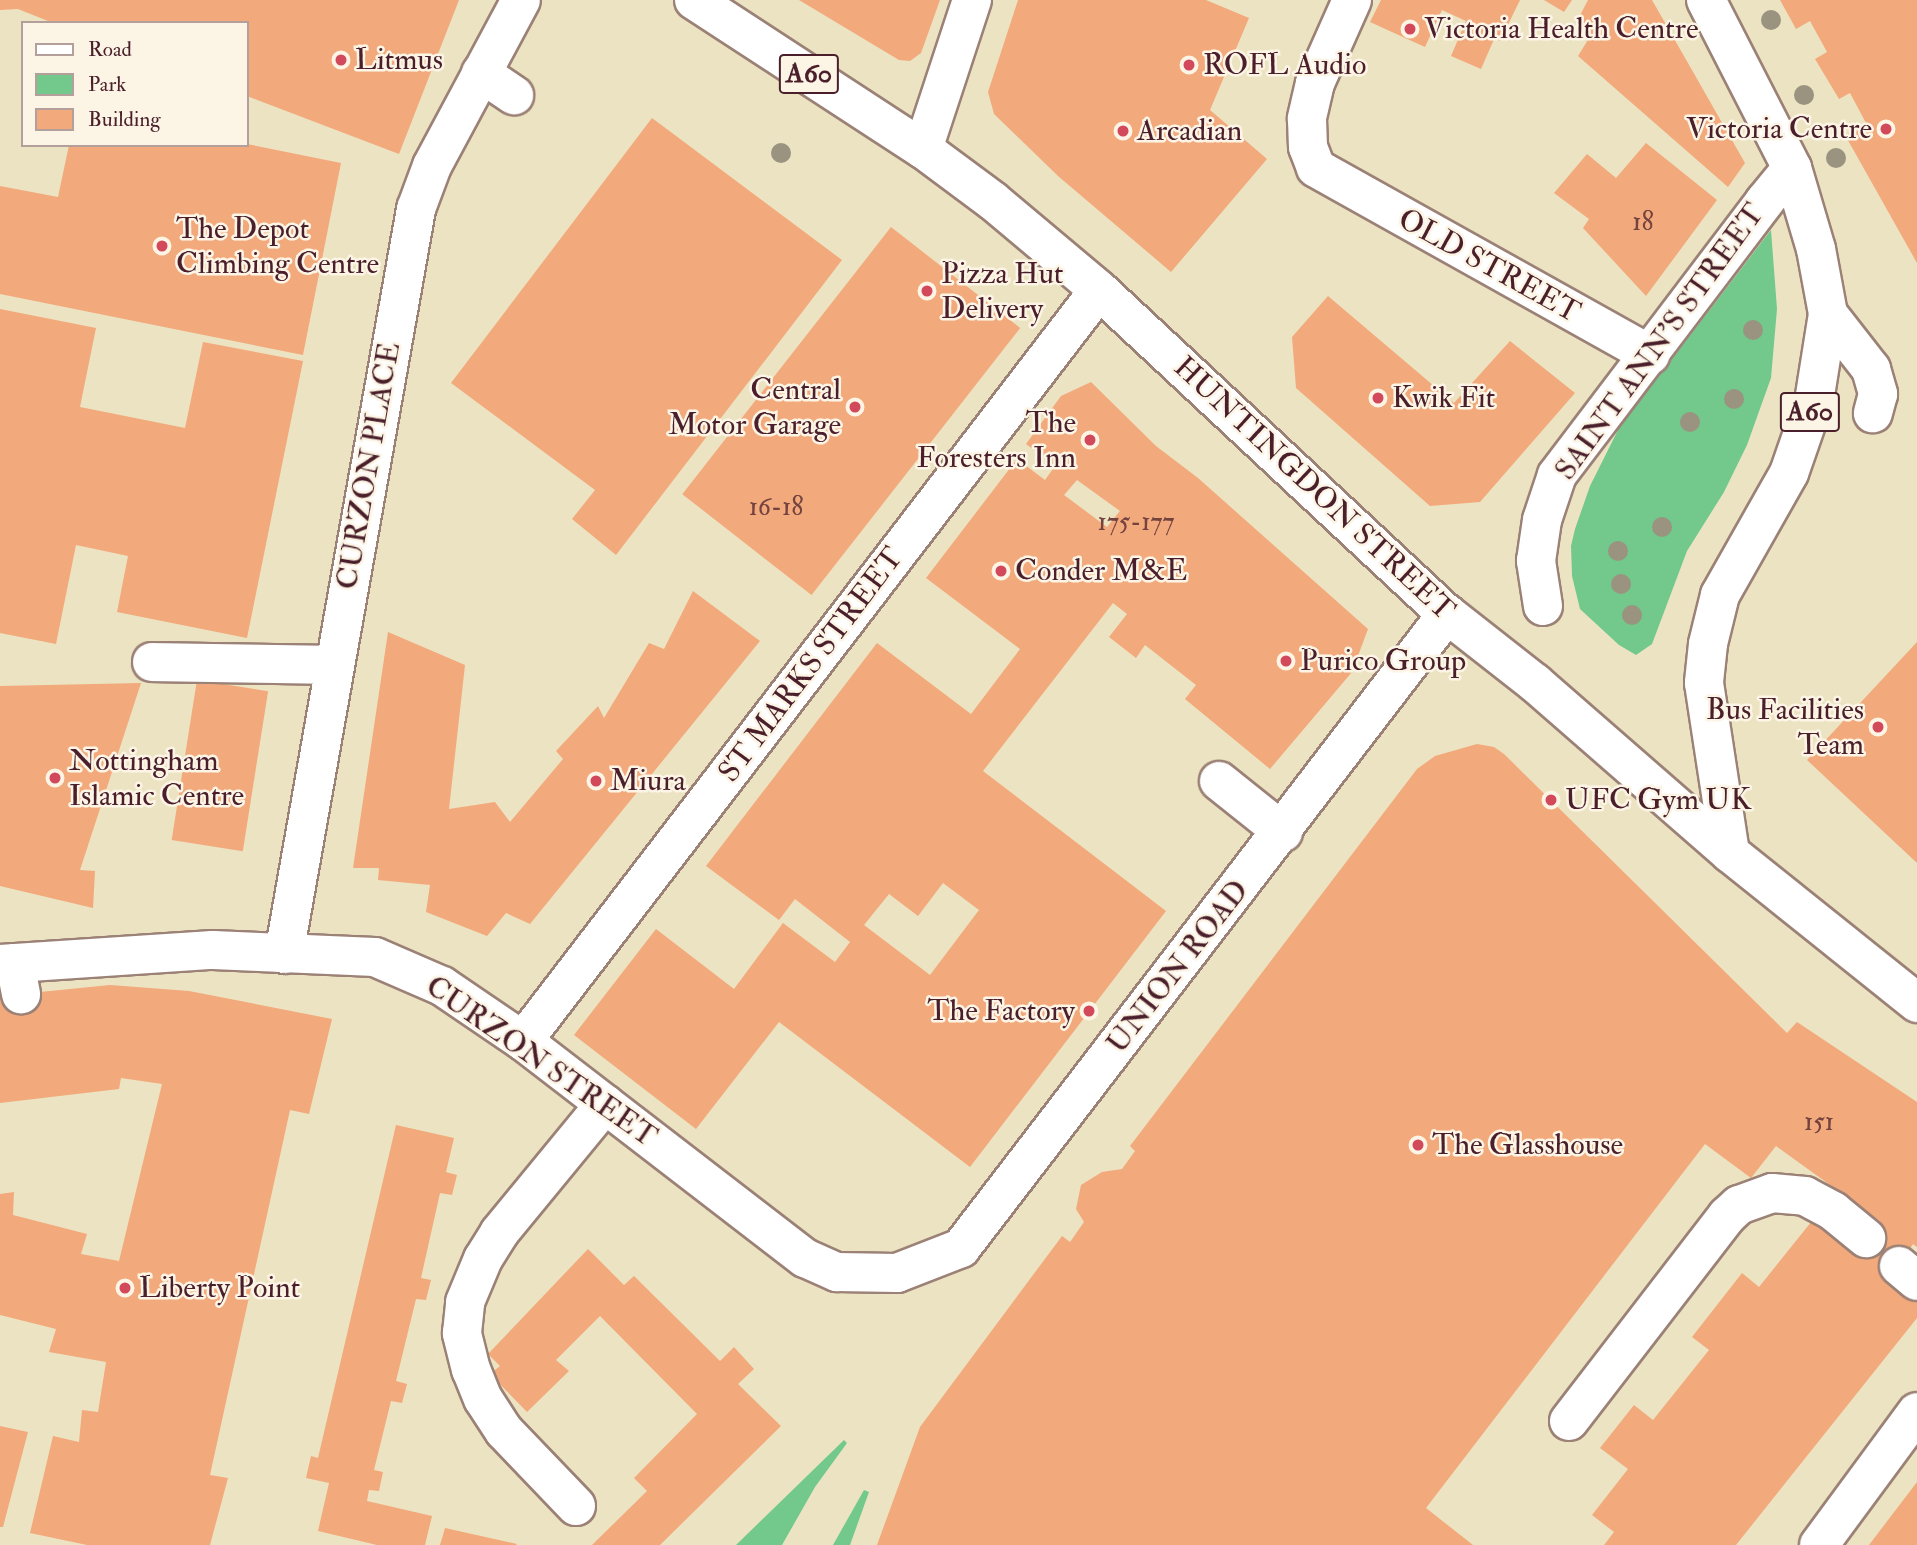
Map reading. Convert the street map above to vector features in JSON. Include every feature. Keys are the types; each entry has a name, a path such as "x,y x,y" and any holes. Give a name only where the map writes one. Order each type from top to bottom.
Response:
{"main road":[{"name":"CURZON PLACE","path":"284,954 335,665 395,414 416,209 432,166 521,0"},
{"path":"923,149 972,0"},
{"name":"OLD STREET","path":"1352,0 1332,79 1307,119 1308,147 1317,168 1328,177 1650,355"},
{"name":"A60","path":"1706,0 1792,168 1816,249 1828,314 1814,401 1788,473 1720,595 1708,644 1704,683 1730,853"},
{"name":"HUNTINGDON STREET","path":"699,1 923,149 993,201 1099,290 1447,614 1535,683 1730,853 1917,1003"},
{"path":"481,73 514,95"},
{"name":"SAINT ANN'S STREET","path":"1543,606 1536,561 1542,520 1557,475 1763,202 1792,168"},
{"name":"ST MARKS STREET","path":"523,1041 1099,290"},
{"path":"1828,314 1871,369 1878,394 1873,413"},
{"name":"UNION ROAD","path":"878,1275 922,1265 961,1248 1283,832 1447,614"},
{"path":"152,662 335,665"},
{"path":"1219,781 1283,832"},
{"name":"CURZON STREET","path":"12,974 213,950 374,957 404,967 442,986 523,1041 805,1258 836,1272 878,1275"},
{"path":"576,1506 504,1431 490,1410 471,1370 462,1333 465,1302 483,1259 499,1233 605,1104"},
{"path":"1569,1421 1727,1216 1739,1205 1772,1193 1805,1196 1833,1211 1866,1238"},
{"path":"1819,1545 1917,1412"}],"green space":[{"path":"1771,230 1777,309 1771,378 1747,445 1724,492 1687,551 1652,644 1636,655 1619,645 1580,609 1572,576 1571,546 1575,529 1590,486 1619,428"},
{"path":"844,1440 847,1443 815,1487 782,1545 736,1545"},
{"path":"864,1490 869,1492 850,1545 833,1545"}],"building":[{"name":"Litmus","path":"0,0 459,0 399,154 248,96 248,21 48,21 18,9 0,10"},
{"path":"799,0 940,0 921,53 910,61 899,60"},
{"name":"Arcadian","path":"1018,0 1206,0 1249,18 1210,110 1267,159 1171,272 1058,176 994,114 988,92"},
{"name":"Victoria Health Centre","path":"1381,0 1520,0 1500,41 1495,37 1481,69 1451,56 1466,21 1442,10 1425,47 1370,22"},
{"path":"1544,0 1572,0 1564,12"},
{"path":"1588,0 1652,0 1745,163 1728,187 1578,56 1591,35 1576,23"},
{"name":"Victoria Centre","path":"1780,0 1917,0 1917,263 1845,135 1866,123 1850,93 1839,99 1815,59 1827,52 1810,21 1796,29"},
{"path":"652,118 842,260 616,555 572,519 595,490 451,383"},
{"path":"1646,143 1717,200 1646,296 1583,228 1589,219 1554,193 1587,154 1616,178"},
{"name":"The Depot Climbing Centre","path":"248,144 341,163 303,355 0,294 0,186 58,197 69,147 248,147"},
{"path":"891,227 1020,328 812,595 682,494"},
{"name":"Kwik Fit","path":"1328,296 1454,403 1510,341 1575,393 1480,502 1430,506 1296,388 1292,337"},
{"path":"0,309 96,328 80,407 185,428 203,342 303,361 247,638 117,612 128,556 76,545 56,644 0,633"},
{"path":"1091,382 1156,446 1198,478 1368,629 1352,672 1270,769 1185,699 1196,685 1145,645 1136,658 1109,637 1127,614 1113,603 983,771 1166,911 970,1167 779,1022 696,1129 574,1035 656,929 734,989 783,923 835,962 850,942 795,899 779,920 706,866 877,643 971,714 1020,649 926,578 1017,459 1045,480 1055,466 1026,444 1061,396","holes":["1077,480 1120,511 1107,527 1064,495","943,883 979,910 930,975 864,925 889,894 918,916"]},
{"name":"Miura","path":"693,591 760,641 530,924 506,913 487,936 426,912 430,885 378,880 379,868 353,868 388,632 465,665 449,809 495,802 510,822 563,759 556,751 598,706 604,718 649,643 664,649"},
{"name":"Bus Facilities Team","path":"1917,642 1917,863 1807,760"},
{"path":"197,680 268,691 243,851 172,840"},
{"name":"Nottingham Islamic Centre","path":"141,683 80,870 95,871 93,908 0,886 0,686"},
{"name":"The Glasshouse","path":"1477,744 1494,747 1504,754 1787,1033 1797,1022 1917,1102 1917,1247 1913,1244 1899,1266 1917,1296 1917,1318 1736,1545 1604,1545 1614,1532 1592,1515 1628,1469 1600,1448 1634,1405 1653,1420 1709,1350 1692,1337 1742,1273 1759,1287 1816,1216 1866,1238 1880,1221 1776,1146 1751,1178 1705,1144 1426,1508 1473,1545 877,1545 920,1427 1062,1236 1070,1242 1084,1222 1076,1209 1081,1185 1102,1172 1122,1169 1135,1151 1130,1146 1417,769 1435,756"},
{"name":"Liberty Point","path":"110,985 189,991 332,1019 309,1114 290,1110 210,1475 228,1478 210,1545 87,1545 30,1533 53,1436 79,1442 82,1410 98,1412 106,1362 49,1352 56,1329 0,1315 0,1194 14,1192 13,1215 87,1234 81,1254 119,1261 162,1084 121,1078 119,1089 0,1103 0,996"},
{"path":"396,1125 454,1138 446,1172 457,1175 452,1195 440,1193 421,1278 431,1280 426,1300 416,1299 396,1381 407,1384 402,1403 391,1401 374,1470 383,1472 379,1491 369,1490 367,1501 432,1516 425,1545 377,1545 318,1531 329,1483 306,1478 311,1456 318,1458"},
{"path":"588,1249 624,1285 634,1276 720,1361 734,1347 754,1369 738,1384 781,1426 660,1545 592,1545 647,1491 634,1478 697,1414 600,1316 556,1360 569,1371 527,1412 490,1374 500,1366 488,1354"},
{"path":"0,1426 28,1432 3,1527 0,1527"},
{"path":"1917,1482 1917,1545 1869,1545"},
{"path":"445,1528 517,1544 440,1545"}],"place":[{"name":"Victoria Health Centre","path":"1410,29"},
{"name":"Litmus","path":"341,60"},
{"name":"ROFL Audio","path":"1189,65"},
{"name":"Victoria Centre","path":"1886,129"},
{"name":"Arcadian","path":"1123,131"},
{"name":"The Depot Climbing Centre","path":"162,246"},
{"name":"Pizza Hut Delivery","path":"927,291"},
{"name":"Kwik Fit","path":"1378,398"},
{"name":"Central Motor Garage","path":"855,407"},
{"name":"The Foresters Inn","path":"1090,440"},
{"name":"Conder M&E","path":"1001,571"},
{"name":"Purico Group","path":"1286,661"},
{"name":"Bus Facilities Team","path":"1878,727"},
{"name":"Nottingham Islamic Centre","path":"55,778"},
{"name":"Miura","path":"596,781"},
{"name":"UFC Gym UK","path":"1551,800"},
{"name":"The Factory","path":"1089,1011"},
{"name":"The Glasshouse","path":"1418,1145"},
{"name":"Liberty Point","path":"125,1288"}]}
